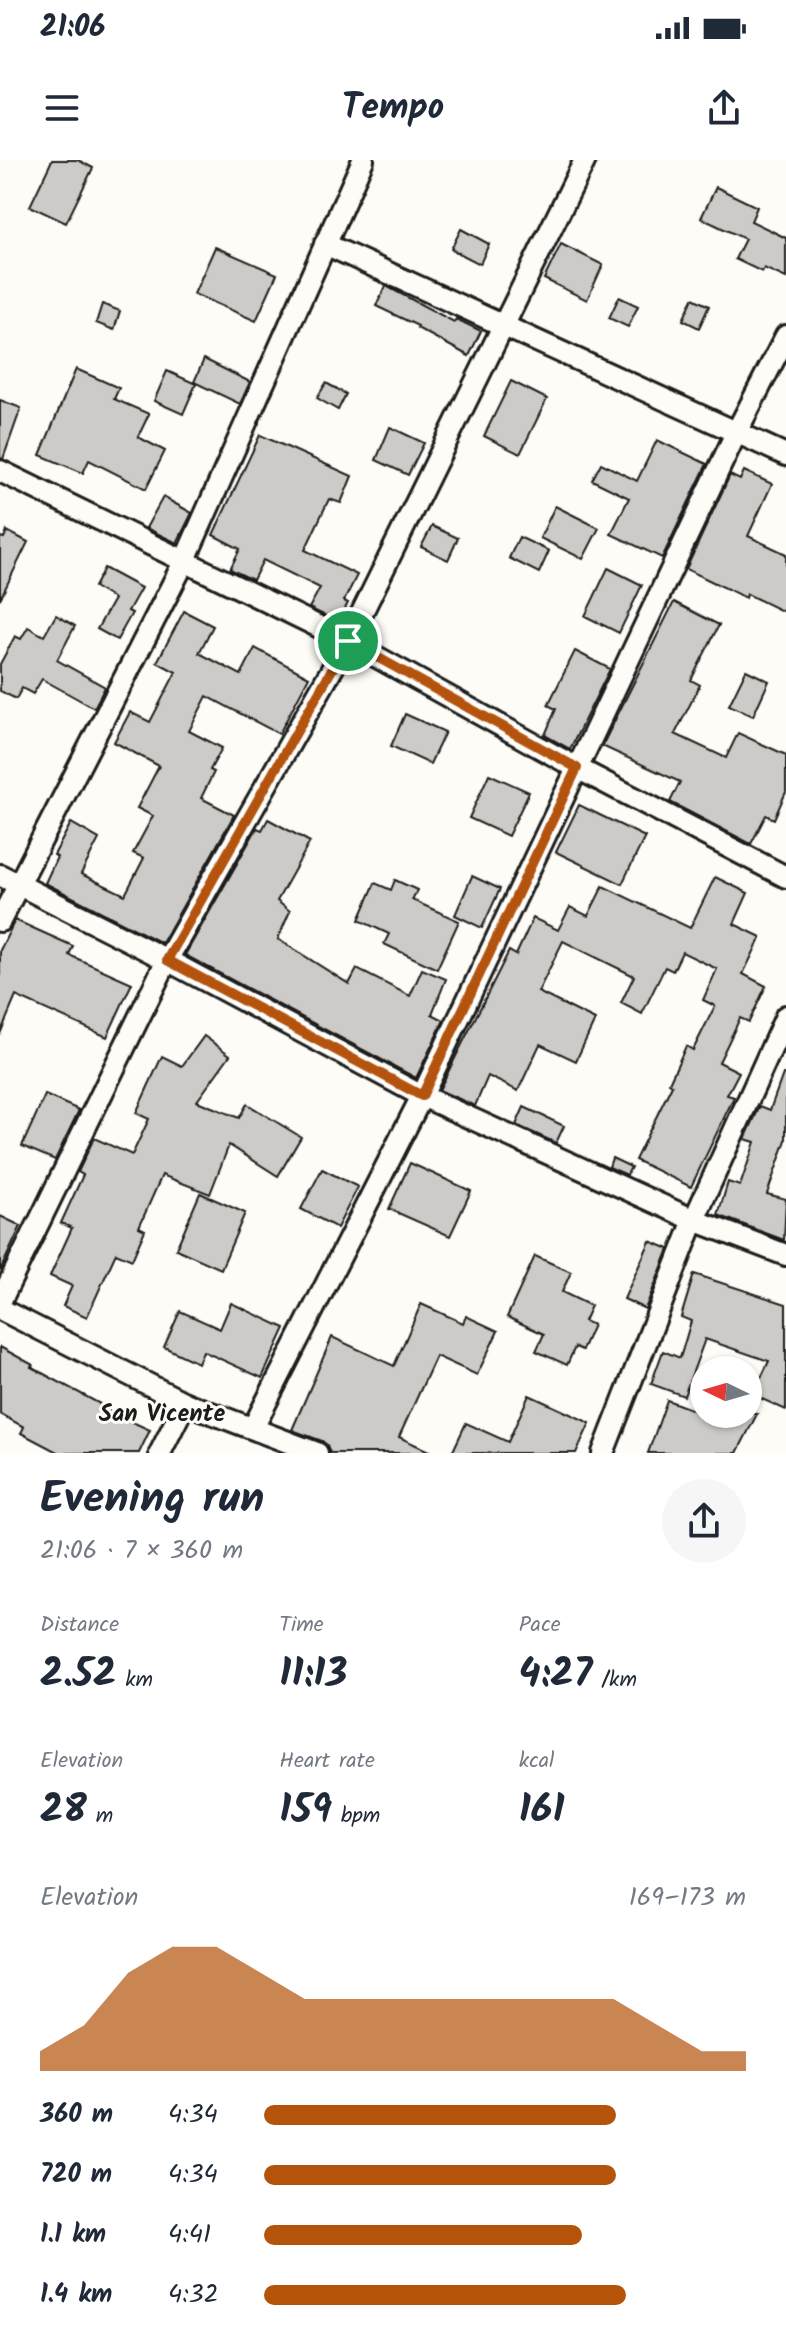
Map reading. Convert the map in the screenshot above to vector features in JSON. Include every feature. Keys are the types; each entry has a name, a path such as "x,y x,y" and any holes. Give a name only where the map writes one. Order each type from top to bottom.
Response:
{"street":[{"path":"0,921 184,562 363,160"},
{"path":"0,1302 167,960 348,641 585,160"},
{"path":"325,244 786,455"},
{"path":"253,1428 422,1096 736,433 786,336"},
{"path":"0,471 348,641 577,768 786,877"},
{"path":"0,875 422,1096 694,1220 786,1255"},
{"path":"603,1453 694,1220 786,1016"},
{"path":"0,1309 185,1403 317,1453"},
{"path":"160,1453 185,1403"}],"building":[{"path":"52,160 78,160 93,168 66,223 30,206"},
{"path":"716,187 757,207 751,221 786,238 786,278 764,268 762,272 735,259 745,239 701,218"},
{"path":"461,229 489,244 480,264 451,249"},
{"path":"561,244 603,265 587,300 544,279"},
{"path":"215,247 277,274 256,321 194,294"},
{"path":"386,286 454,322 456,319 481,331 469,356 376,306"},
{"path":"619,297 638,306 628,327 609,318"},
{"path":"693,298 709,306 699,328 683,320"},
{"path":"102,304 120,311 114,330 96,323"},
{"path":"204,359 250,382 240,404 194,382"},
{"path":"76,369 119,388 114,399 149,414 138,437 165,451 146,489 89,460 83,473 40,455"},
{"path":"167,371 196,384 183,414 154,401"},
{"path":"511,381 547,399 520,454 484,436"},
{"path":"326,383 346,394 338,410 317,398"},
{"path":"0,400 21,408 3,459 0,458"},
{"path":"390,427 424,443 408,475 376,460"},
{"path":"260,435 352,476 341,503 329,499 305,550 357,575 338,622 309,608 320,588 263,560 253,580 230,569 240,549 213,535"},
{"path":"657,440 707,464 662,558 611,534 629,498 592,480 601,463 637,481"},
{"path":"744,471 772,484 748,536 786,554 786,613 686,569 730,475 740,480"},
{"path":"163,497 192,513 177,543 146,528"},
{"path":"555,506 599,528 583,559 540,538"},
{"path":"432,526 458,538 448,560 421,547"},
{"path":"7,531 28,542 0,599 0,537 4,538"},
{"path":"519,537 549,551 539,573 509,558"},
{"path":"104,568 141,588 117,640 97,629 114,599 94,587"},
{"path":"608,568 642,585 619,633 585,616"},
{"path":"674,602 719,625 691,680 700,685 675,734 726,758 738,733 786,755 786,792 774,819 766,815 751,844 670,802 680,782 602,746"},
{"path":"184,611 213,626 199,653 241,675 255,648 309,677 279,734 207,696 189,731 222,748 210,770 214,772 201,798 234,815 162,943 45,883 57,857 54,855 71,823 99,839 81,874 125,895 144,858 133,853 153,816 137,808 159,766 114,742 130,712 150,722 176,672 157,662"},
{"path":"56,615 75,626 57,660 105,687 94,708 42,679 33,694 22,688 16,699 0,691 0,664 15,636 21,639 28,627 44,636"},
{"path":"575,651 610,669 570,749 545,735 556,709 548,705"},
{"path":"746,670 769,681 753,716 729,705"},
{"path":"405,714 445,732 430,764 391,746"},
{"path":"489,774 529,792 508,836 469,818"},
{"path":"579,805 645,837 622,884 556,852"},
{"path":"268,819 310,842 277,901 290,911 278,939 349,984 357,969 410,996 422,969 446,979 432,1014 444,1020 416,1078 185,955 257,828 262,830"},
{"path":"472,876 500,889 482,928 455,915"},
{"path":"715,877 748,893 734,924 761,937 743,974 766,986 749,1022 740,1018 719,1062 739,1072 727,1095 734,1097 691,1187 635,1160 672,1085 669,1083 686,1046 693,1050 715,1006 703,1000 717,969 682,952 673,971 665,967 642,1014 621,1003 634,976 563,941 538,992 595,1020 576,1061 540,1044 518,1091 488,1076 475,1106 439,1090 509,951 516,955 533,918 558,930 570,907 588,916 603,886 690,928"},
{"path":"395,880 417,890 412,900 459,921 437,969 384,944 389,934 359,920 375,883 391,890"},
{"path":"15,920 73,946 69,955 132,983 107,1037 16,996 0,1034 0,950"},
{"path":"204,1036 230,1055 197,1101 239,1118 247,1104 301,1137 278,1176 229,1145 210,1194 162,1175 139,1227 145,1230 132,1260 116,1253 87,1317 63,1306 72,1286 50,1276 72,1228 61,1223 83,1175 78,1172 94,1138 132,1155 149,1119 136,1113 162,1056 182,1066"},
{"path":"783,1074 786,1074 786,1140 767,1194 786,1199 784,1240 718,1215 728,1182 740,1186 755,1142 745,1139 760,1106 770,1110"},
{"path":"45,1095 79,1110 55,1160 22,1146"},
{"path":"524,1107 564,1126 556,1143 516,1125"},
{"path":"612,1158 631,1167 627,1175 609,1167"},
{"path":"410,1163 471,1191 450,1236 389,1209"},
{"path":"322,1169 358,1187 337,1228 301,1209"},
{"path":"200,1193 245,1213 221,1269 176,1249"},
{"path":"0,1216 21,1226 0,1271"},
{"path":"650,1241 669,1249 645,1309 624,1299"},
{"path":"535,1256 571,1272 562,1292 591,1306 584,1321 593,1325 582,1350 575,1347 567,1365 536,1351 544,1334 507,1317"},
{"path":"694,1274 786,1304 786,1410 762,1399 762,1376 769,1361 762,1356 705,1339 699,1356 690,1356 690,1380 684,1396 651,1384 663,1351 680,1358 691,1321 681,1317"},
{"path":"231,1303 285,1328 262,1378 203,1351 198,1363 164,1347 180,1311 220,1329"},
{"path":"421,1304 463,1323 466,1316 498,1331 477,1375 436,1356 399,1437 433,1453 330,1453 322,1441 292,1430 332,1337 394,1366"},
{"path":"0,1347 100,1404 99,1407 150,1430 139,1453 59,1453 21,1433 24,1427 0,1414"},
{"path":"529,1395 590,1423 576,1453 452,1453 466,1423 508,1442"},
{"path":"667,1400 690,1409 690,1428 750,1428 737,1453 648,1453"}],"district":[{"name":"San Vicente","path":"162,1414"}],"route":[{"path":"348,641 577,768 422,1096 167,960 348,641"}]}
